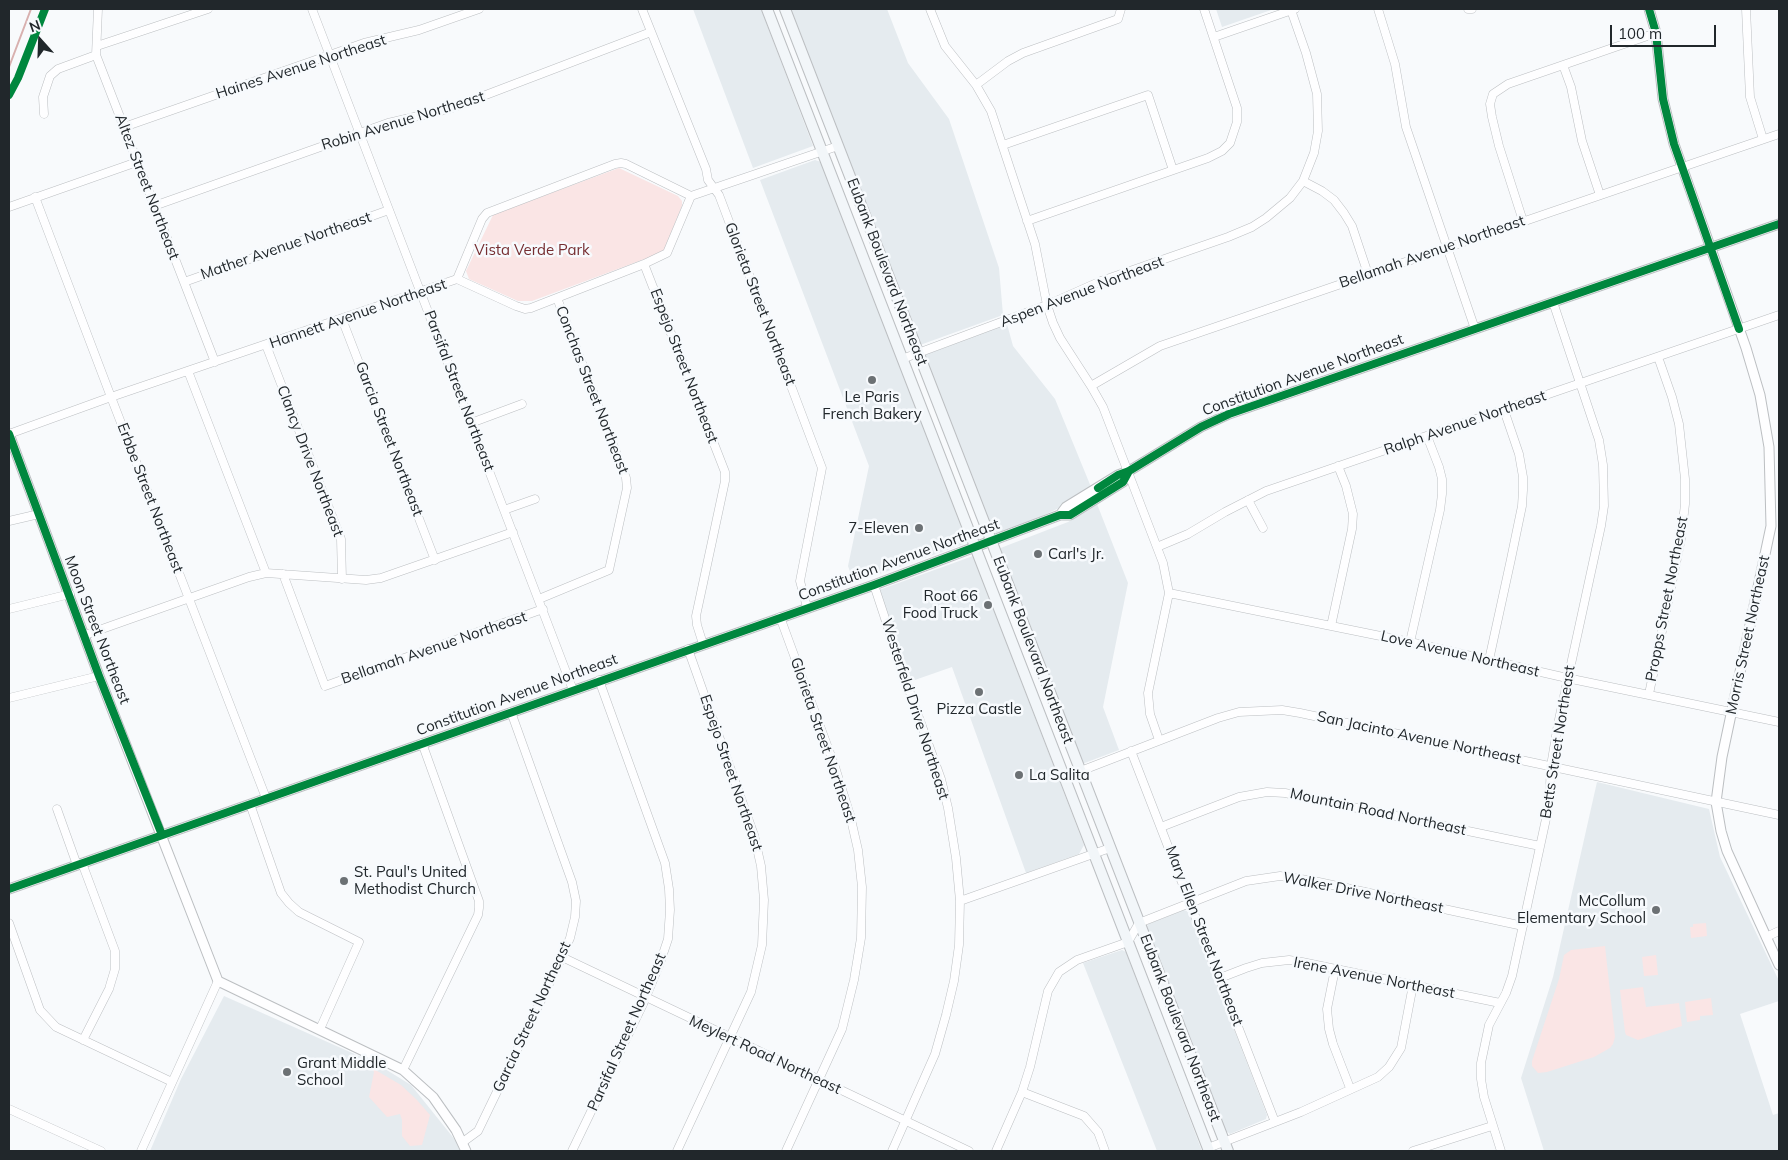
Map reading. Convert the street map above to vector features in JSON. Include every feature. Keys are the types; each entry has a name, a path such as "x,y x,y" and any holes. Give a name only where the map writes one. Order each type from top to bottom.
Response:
{"main road":[{"name":"Eubank Boulevard Northeast","path":"767,9 1208,1150"},
{"name":"Eubank Boulevard Northeast","path":"785,9 1226,1147"},
{"path":"778,37 794,31"},
{"path":"867,267 883,262"},
{"path":"935,444 951,439"},
{"path":"1006,627 1022,621"},
{"path":"1168,1045 1184,1038"}],"street":[{"name":"Altez Street Northeast","path":"98,9 96,51 215,362"},
{"path":"44,114 43,97 50,76 58,69 96,51 208,9"},
{"name":"Parsifal Street Northeast","path":"312,9 573,690"},
{"name":"Haines Avenue Northeast","path":"124,128 364,42 419,30 479,9"},
{"name":"Glorieta Street Northeast","path":"642,9 713,189 719,196 822,468 800,581 807,608"},
{"path":"930,9 945,46 976,85 991,111 1035,244 1047,305 1060,338 1103,408 1129,471 1167,578 1169,593 1148,693 1150,714 1159,740"},
{"path":"976,85 1023,53 1118,19 1121,9"},
{"path":"1027,221 1208,158 1222,151 1230,143 1237,122 1236,108 1204,9"},
{"path":"1378,9 1395,64 1406,127 1475,328"},
{"name":"Morris Street Northeast","path":"1649,9 1656,33 1663,99 1674,144 1739,329 1760,395 1767,432 1771,474 1771,526 1720,766 1716,802 1727,851 1779,965"},
{"path":"1746,9 1750,97 1763,139"},
{"path":"1214,37 1293,10"},
{"name":"Aspen Avenue Northeast","path":"902,359 1047,305 1101,281 1228,237 1252,227 1290,198 1303,181 1314,153 1318,131 1317,94 1293,10"},
{"name":"Robin Avenue Northeast","path":"154,206 388,123 449,109 651,32"},
{"path":"1523,221 1499,146 1490,104 1492,94 1508,84 1656,33"},
{"path":"1563,65 1571,87 1582,141 1600,195"},
{"path":"1003,145 1148,95 1174,170"},
{"name":"Bellamah Avenue Northeast","path":"1091,386 1160,346 1779,134"},
{"path":"457,280 482,219 487,213 614,164 626,164 691,196 838,146"},
{"path":"9,207 137,162"},
{"path":"1303,181 1334,200 1344,213 1352,226 1368,274"},
{"name":"Hannett Avenue Northeast","path":"9,434 111,397 457,280 525,309 531,308 668,253 691,196"},
{"name":"Erbbe Street Northeast","path":"36,197 266,798"},
{"name":"Mather Avenue Northeast","path":"184,282 389,210"},
{"name":"Constitution Avenue Northeast","path":"9,889 599,680 874,585 1060,515 1070,515 1123,482 1129,471 1201,427 1229,414 1779,224"},
{"name":"Espejo Street Northeast","path":"644,264 725,472 725,481 696,616 703,644"},
{"name":"Conchas Street Northeast","path":"557,298 626,478 626,499 609,570"},
{"name":"Betts Street Northeast","path":"1501,1151 1492,1126 1480,1079 1481,1063 1489,1025 1512,976 1550,805 1551,766 1604,506 1603,465 1599,440 1553,302"},
{"name":"Ralph Avenue Northeast","path":"1157,547 1188,534 1266,491 1779,315"},
{"name":"Garcia Street Northeast","path":"342,319 435,560"},
{"name":"Clancy Drive Northeast","path":"266,346 340,539 342,579"},
{"name":"Propps Street Northeast","path":"1648,694 1675,568 1685,504 1686,479 1679,424 1658,357"},
{"path":"188,371 266,573"},
{"path":"472,423 522,404"},
{"path":"1489,660 1511,560 1523,490 1519,454 1504,410"},
{"name":"Moon Street Northeast","path":"9,434 99,676 218,981"},
{"path":"1410,642 1442,494 1442,478 1427,436"},
{"path":"1331,626 1352,530 1353,514 1349,494 1338,466"},
{"path":"504,510 535,499"},
{"path":"1248,500 1263,528"},
{"path":"9,521 39,514"},
{"path":"85,635 266,573 342,579 366,580 381,578 513,532"},
{"name":"Bellamah Avenue Northeast","path":"539,599 609,570"},
{"name":"Bellamah Avenue Northeast","path":"283,574 325,686 543,610"},
{"name":"Westerfeld Drive Northeast","path":"874,585 941,779 956,858 960,901 954,981 946,1015 935,1054 892,1151"},
{"name":"Love Avenue Northeast","path":"1169,593 1410,642 1568,678 1779,722"},
{"path":"9,609 70,594"},
{"name":"Glorieta Street Northeast","path":"780,617 835,767 850,815 858,850 862,887 860,938 854,980 842,1029 786,1151"},
{"name":"Espejo Street Northeast","path":"677,1151 751,992 762,945 764,900 761,866 751,827 688,649"},
{"path":"9,698 99,676"},
{"name":"Parsifal Street Northeast","path":"572,1151 646,998 668,939 670,889 665,863 599,680"},
{"name":"San Jacinto Avenue Northeast","path":"1064,777 1218,718 1239,712 1282,710 1300,712 1779,816"},
{"name":"Garcia Street Northeast","path":"464,1147 478,1131 562,957 576,917 576,901 572,882 511,712"},
{"path":"403,1070 478,915 479,908 422,743"},
{"name":"Mary Ellen Street Northeast","path":"1131,751 1275,1122"},
{"name":"Mountain Road Northeast","path":"1161,827 1239,797 1267,792 1285,792 1540,846"},
{"path":"250,804 281,893 289,904 299,912 359,942 320,1029"},
{"path":"57,809 115,951 115,969 109,989 83,1040"},
{"path":"960,901 1110,848"},
{"name":"Walker Drive Northeast","path":"1139,923 1246,881 1280,876 1314,880 1523,926"},
{"path":"9,923 40,1010 56,1027 172,1082"},
{"path":"996,1151 1022,1092 1034,1052 1048,992 1060,972 1077,960 1128,942 1139,923"},
{"path":"1766,937 1779,931"},
{"name":"Meylert Road Northeast","path":"562,957 969,1151"},
{"name":"Irene Avenue Northeast","path":"1220,978 1246,968 1274,961 1302,962 1500,1003"},
{"path":"1335,968 1328,1009 1329,1029 1350,1088"},
{"path":"141,1151 218,981 403,1070 433,1097 456,1130 464,1147"},
{"path":"1208,1150 1226,1147 1275,1122 1378,1076 1389,1067 1401,1048 1413,986"},
{"path":"1022,1092 1084,1116 1098,1132 1103,1150"},
{"path":"9,1109 101,1151"},
{"path":"1414,1151 1492,1126"}],"shaded area":[{"path":"693,9 761,9 813,146 753,168"},
{"path":"791,9 887,9 908,63 949,119 999,268 1003,315 920,345"},
{"path":"1216,9 1274,9 1222,27"},
{"path":"815,160 821,162 967,539 964,544 854,583 848,566 869,466 760,180"},
{"path":"1007,324 1013,346 1055,399 1091,487 1061,507 1032,521 997,533 990,531 922,356"},
{"path":"1097,504 1128,583 1103,707 1119,750 1082,764 998,549 1068,522"},
{"path":"973,556 1084,845 1079,854 1026,873 952,667 912,681 879,590"},
{"name":"McCollum Elementary School","path":"1597,782 1709,809 1720,857 1779,981 1779,1001 1740,1014 1773,1115 1779,1113 1779,1151 1544,1151 1521,1078 1553,977"},
{"path":"1184,910 1189,912 1267,1115 1266,1119 1230,1134 1226,1131 1146,928 1148,924"},
{"path":"1122,950 1126,952 1202,1151 1157,1151 1083,963"},
{"name":"Grant Middle School","path":"224,996 377,1064 411,1085 456,1141 460,1151 150,1151 181,1079"}],"green space":[{"name":"Vista Verde Park","path":"619,168 678,196 682,201 682,206 664,250 658,254 532,301 518,301 469,279 466,271 494,214"},
{"path":"1706,923 1707,936 1691,938 1690,927 1693,927 1693,924"},
{"path":"1605,946 1615,1037 1613,1044 1610,1048 1594,1057 1547,1072 1538,1073 1532,1066 1532,1061 1559,979 1564,955 1571,950"},
{"path":"1656,955 1658,975 1644,976 1642,957"},
{"path":"1643,987 1646,1007 1679,1003 1682,1026 1638,1040 1626,1035 1620,990"},
{"path":"1711,998 1713,1015 1700,1016 1700,1020 1687,1022 1685,1002"},
{"path":"372,1068 401,1085 430,1115 422,1145 410,1146 402,1136 400,1114 387,1117 369,1097 374,1072"}],"waterway":[{"path":"9,67 31,9"}],"cycle path":[{"path":"9,95 18,78 45,9"},
{"path":"1649,9 1656,33 1663,99 1674,144 1739,329"},
{"path":"1098,488 1201,427 1229,414 1779,224"},
{"path":"9,434 99,676 162,835"},
{"path":"9,889 874,585 1060,515 1070,515 1123,482 1129,471"}],"place":[{"name":"Le Paris French Bakery","path":"872,380"},
{"name":"7-Eleven","path":"919,528"},
{"name":"Carl's Jr.","path":"1038,554"},
{"name":"Root 66 Food Truck","path":"988,605"},
{"name":"Pizza Castle","path":"979,692"},
{"name":"La Salita","path":"1019,775"},
{"name":"St. Paul's United Methodist Church","path":"344,881"},
{"name":"McCollum Elementary School","path":"1656,910"},
{"name":"Grant Middle School","path":"287,1072"}]}
